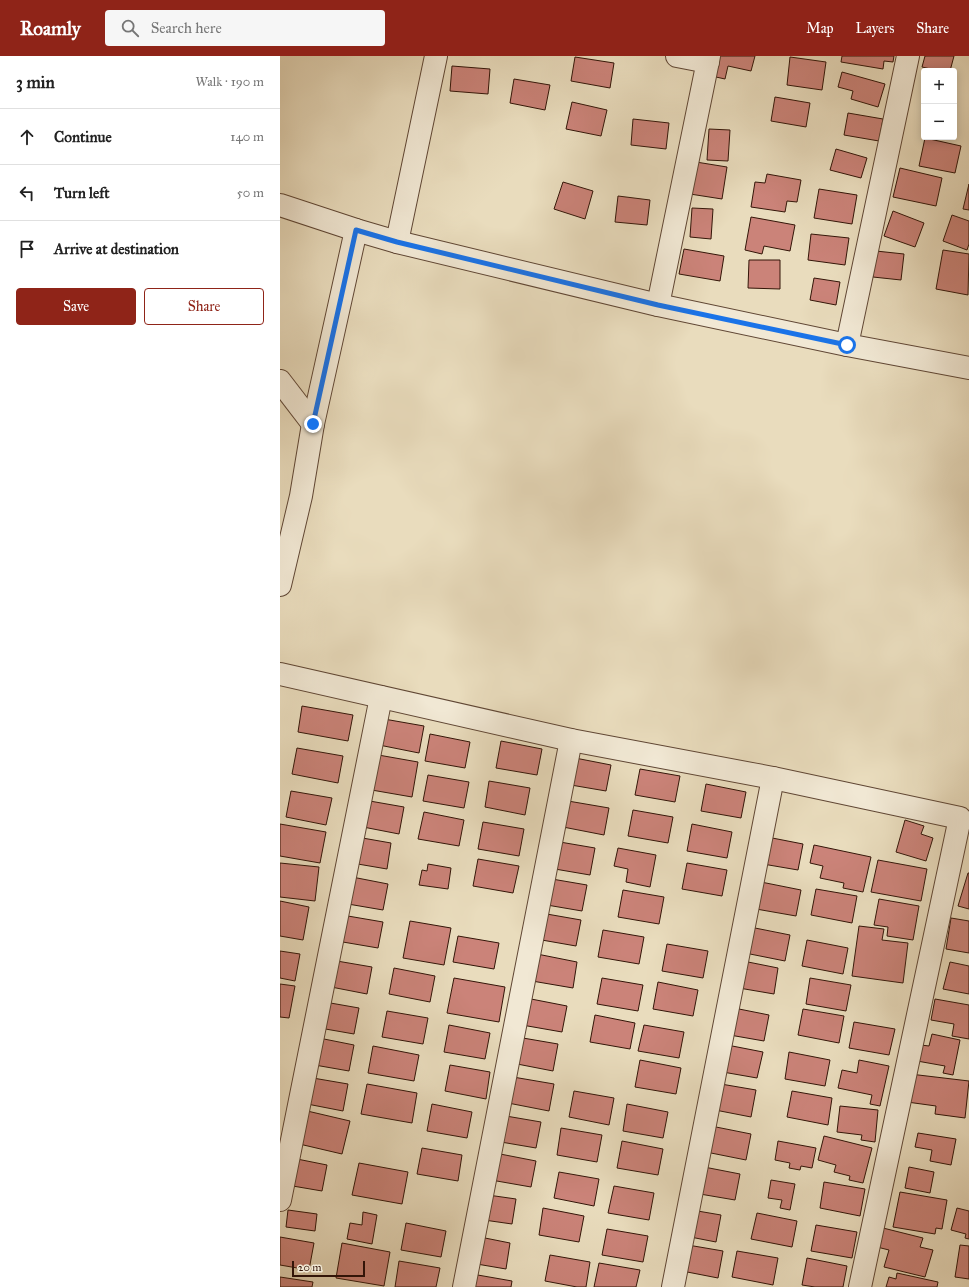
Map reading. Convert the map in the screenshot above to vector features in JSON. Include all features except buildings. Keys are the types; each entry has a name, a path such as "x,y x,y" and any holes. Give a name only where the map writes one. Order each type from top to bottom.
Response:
{"street":[{"path":"397,242 436,56"},
{"path":"658,305 709,59 677,56"},
{"path":"847,345 908,56"},
{"path":"280,205 397,242 658,305 847,345 969,368"},
{"path":"280,585 301,496 313,424 356,230"},
{"path":"280,380 313,424"},
{"path":"280,674 571,740 773,778 965,818 860,1287"},
{"path":"280,1200 381,697"},
{"path":"464,1287 571,740"},
{"path":"673,1287 773,778"}],"route":[{"path":"313,424 356,230 397,242 658,305 847,345"}]}
